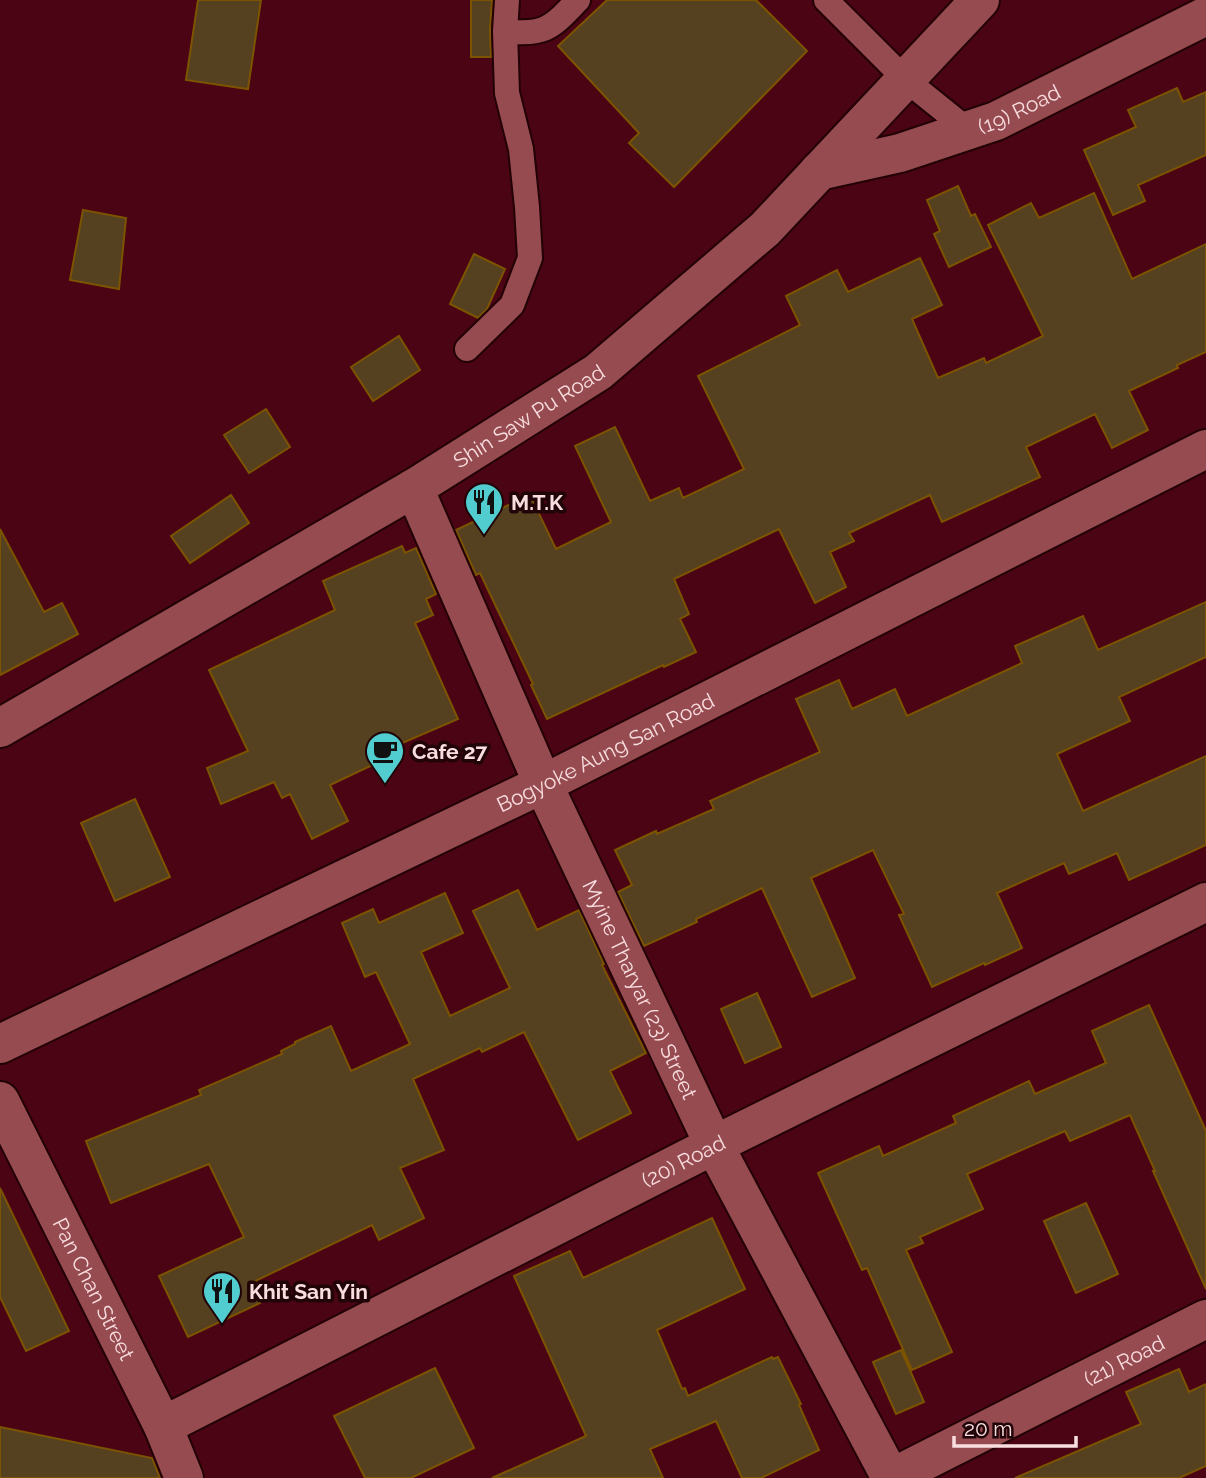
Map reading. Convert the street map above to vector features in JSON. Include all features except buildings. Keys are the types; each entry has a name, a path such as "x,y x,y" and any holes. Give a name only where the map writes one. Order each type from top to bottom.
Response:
{"street":[{"name":"Shin Saw Pu Road","path":"0,728 414,488 598,372 765,229 980,0"},
{"name":"(19) Road","path":"819,171 900,153 996,121 1206,16"},
{"name":"Bogyoke Aung San Road","path":"0,1044 544,784 1206,449"},
{"name":"Myine Tharyar (23) Street","path":"414,488 544,784 714,1144 891,1478"},
{"name":"(20) Road","path":"163,1426 714,1144 1206,902"},
{"name":"Pan Chan Street","path":"0,1101 163,1426 184,1478"},
{"name":"(21) Road","path":"891,1478 1206,1319"}],"lane":[{"path":"467,349 512,305 530,258 521,149 507,93 507,0"},
{"path":"505,31 526,34 552,27 578,0"},
{"path":"826,0 906,80 968,130"}],"place":[{"name":"M.T.K","path":"484,536"},
{"name":"Cafe 27","path":"385,785"},
{"name":"Khit San Yin","path":"222,1325"}]}
